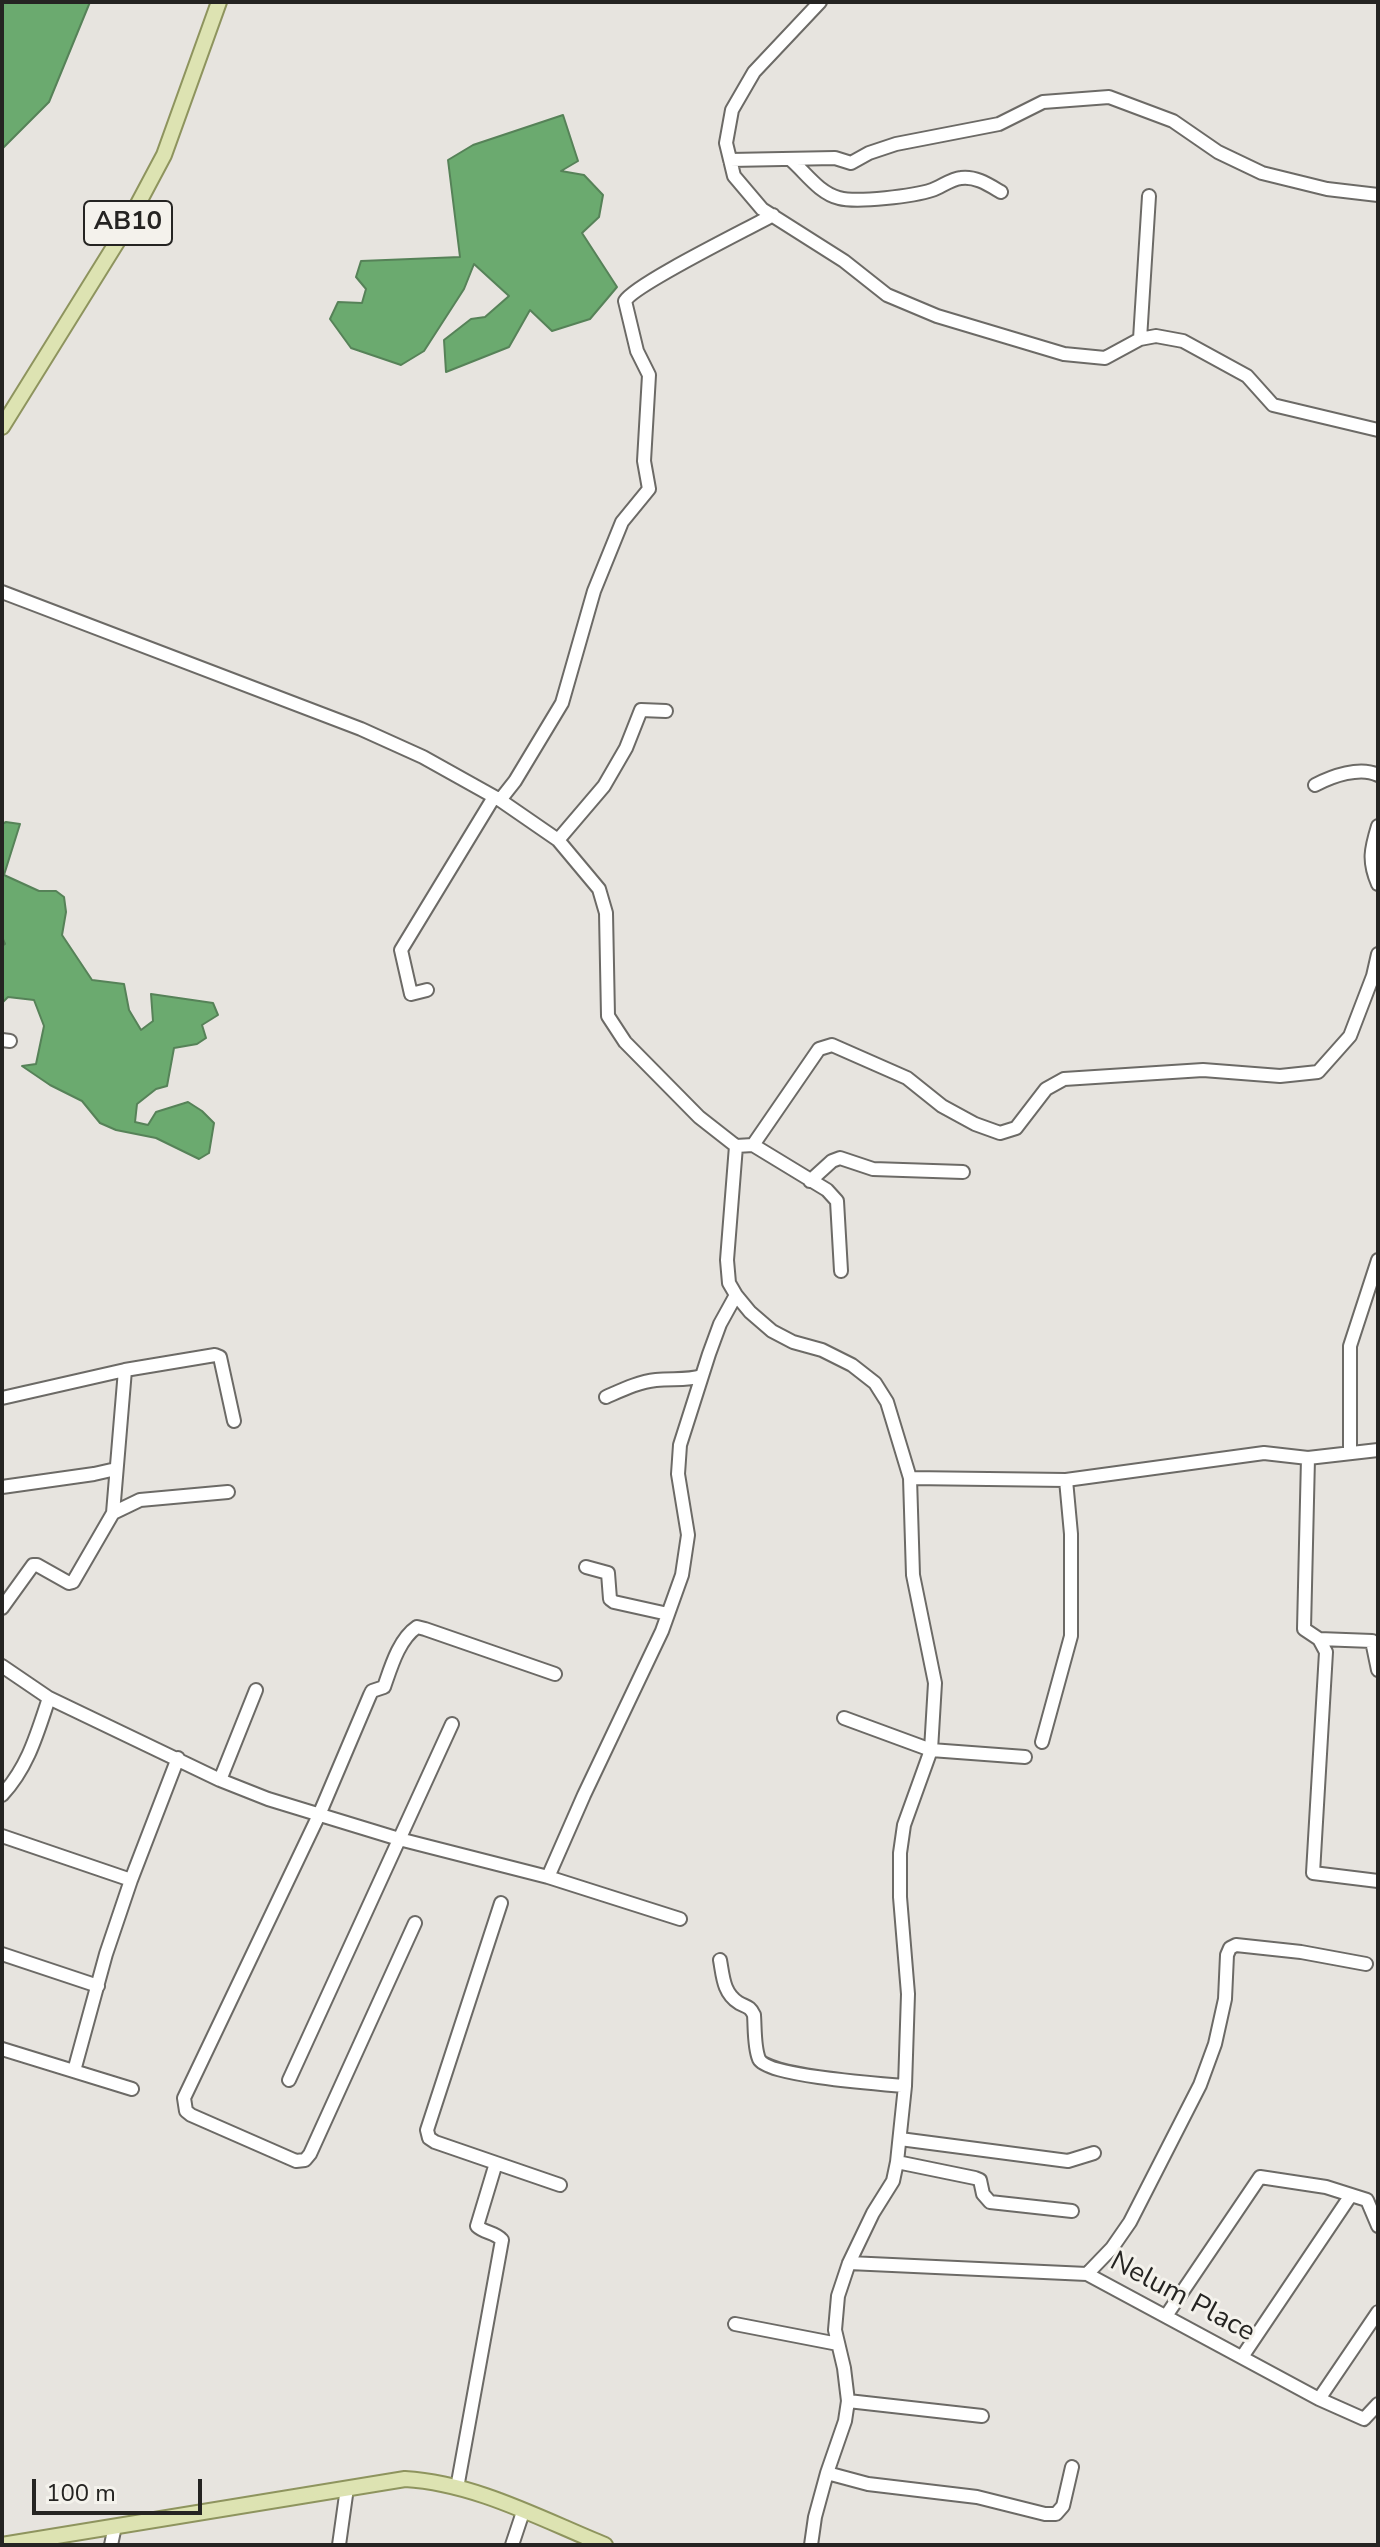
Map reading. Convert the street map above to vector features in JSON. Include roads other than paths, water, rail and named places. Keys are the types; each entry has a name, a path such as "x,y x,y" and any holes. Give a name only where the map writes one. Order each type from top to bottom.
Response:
{"main road":[{"name":"AB10","path":"2,427 122,234 164,155 219,2"},
{"path":"10,2544 405,2479 429,2480 457,2488 605,2545"}],"street":[{"path":"820,2 754,72 732,110 726,143 734,176 762,209 844,261 887,295 937,316 1064,354 1105,358 1140,339 1156,336 1183,341 1247,376 1273,405 1378,430"},
{"path":"730,160 835,158 851,163 896,144 999,124 1043,102 1109,97 1173,121 1218,152 1262,173 1327,189 1378,195"},
{"path":"791,160 819,189 838,198 860,200 930,191 960,178 982,180 1001,192"},
{"path":"1140,339 1149,196"},
{"path":"427,990 411,994 401,950 497,798 515,781 562,703 594,591 622,522 649,489 644,461 649,375 637,351 625,301 629,295 657,278 773,215"},
{"path":"2,592 361,729 423,757 497,798 558,840 599,889 606,913 608,1016 625,1042 689,1106 736,1146 753,1145 827,1190 837,1201 841,1271"},
{"path":"558,840 604,786 626,748 641,710 666,711"},
{"path":"1315,785 1330,777 1378,775"},
{"path":"1378,826 1370,852 1378,884"},
{"path":"753,1145 819,1049 832,1045 907,1078 942,1106 1000,1133 1016,1128 1046,1089 1064,1079 1203,1070 1280,1076 1318,1072 1350,1036 1378,954"},
{"path":"736,1146 727,1260 729,1283 736,1295 772,1331 852,1365 875,1383 887,1402 910,1478 913,1575 935,1683 931,1750 904,1825 900,1853 900,1897 908,1994 905,2086 897,2162 893,2181 873,2213 849,2263 838,2296 835,2330 848,2401 845,2421 827,2473 811,2545"},
{"path":"810,1181 832,1161 840,1158 873,1169 963,1172"},
{"path":"1350,1453 1350,1346 1378,1260"},
{"path":"548,1877 662,1631 684,1567 688,1535 678,1474 680,1445 720,1324 736,1295"},
{"path":"2,1398 125,1370 215,1355 220,1357 234,1421"},
{"path":"2,1608 33,1565 69,1583 73,1582 113,1513 125,1370"},
{"path":"606,1397 633,1385 656,1380 689,1381 702,1376"},
{"path":"910,1478 1066,1480 1264,1453 1308,1458 1378,1450"},
{"path":"1308,1458 1304,1629 1319,1639 1326,1652 1313,1873 1378,1881"},
{"path":"2,1487 116,1469"},
{"path":"1042,1742 1071,1636 1071,1534 1066,1480"},
{"path":"113,1513 140,1500 228,1492"},
{"path":"586,1567 608,1573 610,1599 614,1602 668,1614"},
{"path":"415,1923 305,2160 296,2161 186,2111 184,2098 319,1815 370,1695 372,1691 384,1687 404,1640 417,1627 555,1674"},
{"path":"1319,1639 1372,1641 1378,1670"},
{"path":"2,1666 49,1698 220,1780 268,1799 399,1839 548,1877 680,1919"},
{"path":"220,1780 256,1690"},
{"path":"2,1795 20,1773 33,1747 49,1698"},
{"path":"844,1718 931,1750 1025,1757"},
{"path":"289,2080 452,1724"},
{"path":"74,2071 106,1954 178,1758"},
{"path":"2,1836 131,1880"},
{"path":"501,1903 427,2130 429,2138 435,2142 560,2185"},
{"path":"1087,2274 1130,2222 1200,2085 1215,2044 1225,1999 1230,1948 1236,1945 1301,1952 1366,1964"},
{"path":"2,1954 98,1986"},
{"path":"720,1960 729,1994 737,2002 751,2008 754,2015 759,2060 765,2066 777,2071 905,2086"},
{"path":"2,2049 132,2089"},
{"path":"900,2139 1068,2161 1094,2153"},
{"path":"897,2162 975,2178 983,2185 983,2194 990,2202 1072,2211"},
{"path":"457,2488 502,2240 477,2226 496,2163"},
{"path":"1166,2316 1260,2177 1326,2187 1367,2200 1378,2226"},
{"path":"1242,2357 1351,2195"},
{"name":"Nelum Place","path":"849,2263 1087,2274 1319,2399 1364,2419 1378,2404"},
{"path":"1319,2399 1378,2312"},
{"path":"735,2324 838,2344"},
{"path":"848,2401 982,2416"},
{"path":"827,2473 868,2484 977,2497 1056,2514 1063,2506 1072,2467"},
{"path":"339,2545 347,2488"},
{"path":"512,2545 523,2512"},
{"path":"111,2545 115,2526"}]}
